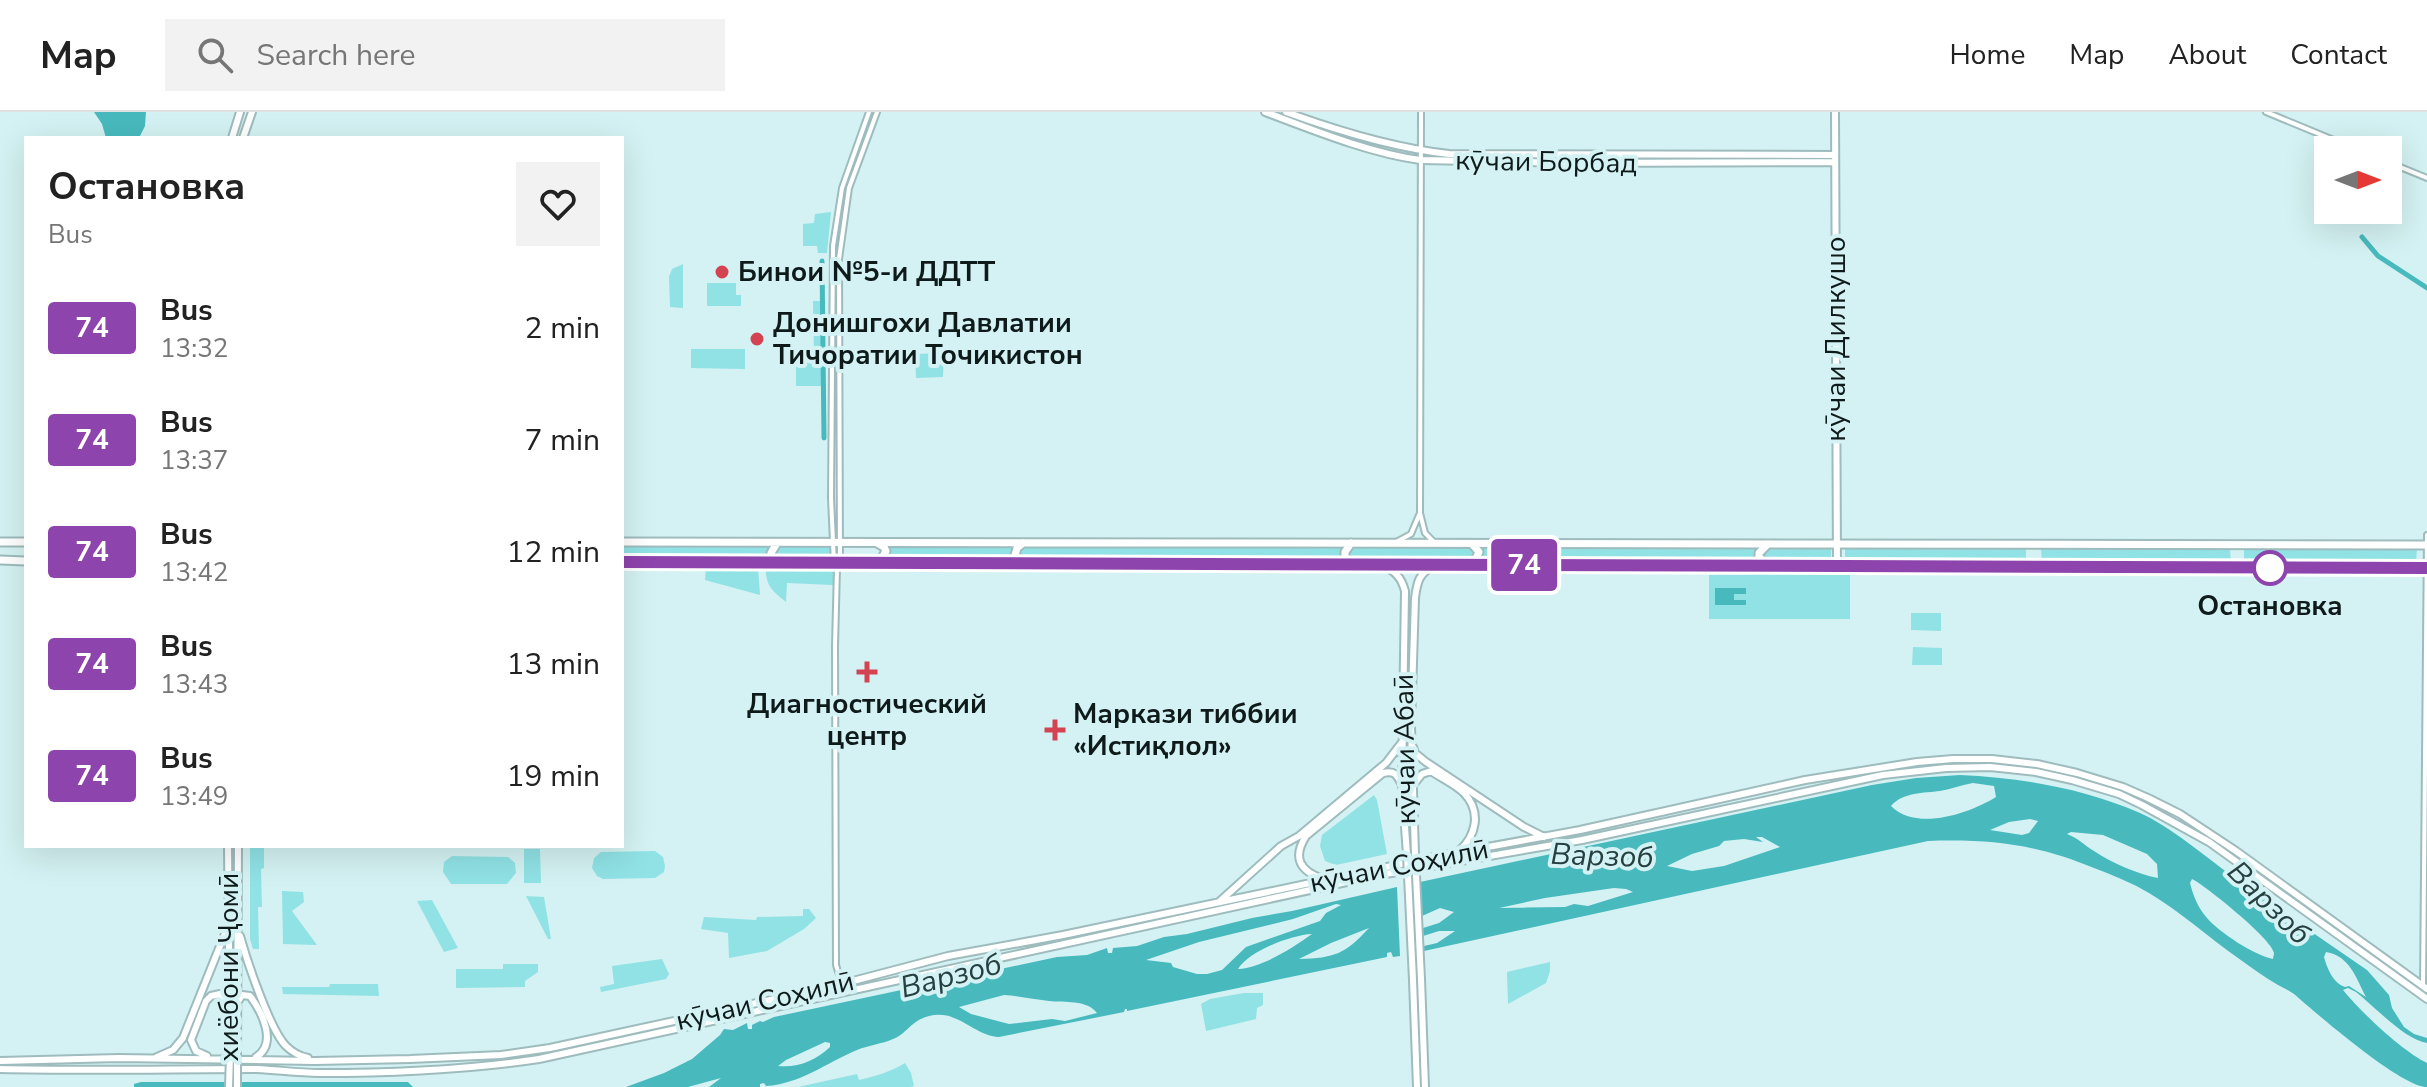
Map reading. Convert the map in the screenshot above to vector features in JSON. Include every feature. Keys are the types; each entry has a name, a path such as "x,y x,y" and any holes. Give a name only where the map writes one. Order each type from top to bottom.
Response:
{"highway":[{"path":"0,542 24,542"},
{"path":"624,542 2427,545"},
{"path":"777,543 771,553 773,559 780,563"},
{"path":"877,543 886,551 880,562"},
{"path":"1023,543 1015,555 1025,564"},
{"path":"1351,543 1345,557 1352,565"},
{"path":"1472,544 1479,552 1473,565"},
{"path":"1768,544 1759,557 1769,566"},
{"path":"0,560 24,561"},
{"path":"624,562 2427,568"}],"main road":[{"path":"233,136 240,112"},
{"path":"244,136 252,112"},
{"name":"кӯчаи Борбад","path":"1265,112 1321,133 1420,160 1570,163 1835,158"},
{"name":"кӯчаи Борбад","path":"1286,112 1421,151 1499,156 1835,158"},
{"name":"кӯчаи Дилкушо","path":"1835,112 1837,566"},
{"name":"кӯчаи Абаӣ","path":"1383,565 1397,573 1405,591 1402,785 1425,1087"},
{"name":"кӯчаи Абаӣ","path":"1417,1087 1411,743 1417,582 1421,574 1436,565"},
{"path":"1218,903 1281,846 1299,836 1386,763 1403,741"},
{"path":"1411,743 1415,753 1426,762 1544,837"},
{"name":"кӯчаи Соҳилӣ","path":"0,1061 410,1059 501,1055 550,1048 842,988 931,960 1544,837 1805,780 1953,759 2037,764 2077,773 2123,787 2180,814 2425,988"},
{"path":"0,1069 261,1069 315,1073 482,1067 539,1059 842,988 934,972 1374,876 1582,840 1883,775 1929,769 1990,767 2072,780 2119,794 2179,823 2427,999"},
{"path":"1412,787 1422,774 1431,771 1466,795 1473,809 1474,833 1457,853"},
{"path":"1327,880 1310,874 1302,866 1298,856 1299,846 1306,836 1383,773 1396,773 1402,785"},
{"path":"1710,800 1708,807 1713,811"},
{"path":"1686,806 1689,809 1688,817"},
{"name":"хиёбони Ҷомӣ","path":"228,848 228,928 233,1004"},
{"name":"хиёбони Ҷомӣ","path":"229,1087 233,1055 238,848"},
{"path":"237,927 278,1035 297,1055 315,1061"},
{"path":"150,1059 173,1050 183,1038 228,928"},
{"path":"931,960 934,972"},
{"path":"215,1059 196,1051 191,1040 206,1001 220,994 233,1004 242,995 250,996 264,1023 266,1047 253,1059"},
{"name":"хиёбони Ҷомӣ","path":"233,1055 237,1087"},
{"path":"94,1071 96,1059"},
{"path":"410,1059 414,1065 411,1071"}],"street":[{"path":"842,988 836,965 837,564 833,246 842,188 869,112"},
{"path":"836,543 839,259 849,188 877,112"},
{"path":"1421,112 1420,513 1425,533 1439,544"},
{"path":"2266,112 2324,136"},
{"path":"2402,168 2427,178"},
{"path":"1393,544 1411,534 1420,513"},
{"path":"2425,988 2427,535"}],"shaded area":[{"path":"831,212 827,253 818,253 817,246 803,246 803,224 814,223 815,214"},
{"path":"683,264 683,308 670,307 669,277 672,269"},
{"path":"707,283 736,283 736,295 741,295 741,306 707,306"},
{"path":"813,301 825,301 824,386 796,386 796,355 814,354"},
{"path":"691,349 745,349 745,369 691,368"},
{"path":"944,353 943,377 916,378 915,354"},
{"path":"624,546 769,547 769,558 624,558"},
{"path":"830,546 830,558 779,558 776,555 778,547"},
{"path":"887,546 1013,547 1013,559 887,559"},
{"path":"1025,547 1343,547 1343,560 1025,559 1019,552"},
{"path":"1352,547 1471,548 1474,555 1472,560 1351,559 1349,552"},
{"path":"1481,547 1756,549 1756,560 1481,560"},
{"path":"1831,548 1831,561 1768,560 1764,555 1766,549"},
{"path":"2026,548 2026,562 1845,560 1845,549"},
{"path":"2244,548 2417,548 2416,562 2244,563"},
{"path":"2041,549 2230,549 2231,563 2042,563"},
{"path":"706,566 758,566 760,595 705,580"},
{"path":"766,567 832,569 833,585 787,583 786,602 770,587"},
{"path":"1850,573 1850,619 1709,619 1709,575"},
{"path":"1911,613 1941,613 1941,631 1911,630"},
{"path":"1913,647 1942,648 1942,665 1912,665"},
{"path":"1374,795 1387,854 1336,865 1325,861 1320,846 1322,835"},
{"path":"250,848 264,848 262,907 258,907 259,949 253,949 250,939"},
{"path":"524,849 540,849 541,883 524,883"},
{"path":"655,851 663,857 665,866 664,872 655,878 603,879 592,868 594,858 601,852"},
{"path":"452,856 508,857 515,863 516,873 507,884 451,884 443,872 444,862"},
{"path":"282,891 303,892 304,902 292,911 317,945 283,944"},
{"path":"526,896 544,897 551,939 548,939"},
{"path":"432,900 458,948 444,952 417,901"},
{"path":"803,909 809,909 816,918 804,929 767,951 729,958 728,933 701,929 704,917 756,920 757,917 803,916"},
{"path":"662,959 669,974 666,979 601,992 600,987 614,984 612,966"},
{"path":"1550,962 1546,983 1508,1004 1507,972"},
{"path":"503,964 538,964 538,972 525,981 525,987 456,988 456,969 503,969"},
{"path":"330,984 378,984 379,996 283,994 282,987 329,987"},
{"path":"1263,993 1263,1005 1257,1008 1256,1019 1206,1031 1201,1004 1210,999"},
{"path":"905,1063 911,1073 914,1086 911,1087 798,1087 857,1074 859,1080"}],"water":[{"path":"94,112 146,112 145,126 140,136 105,136"},
{"path":"1715,588 1746,588 1746,594 1734,594 1734,600 1746,600 1746,605 1715,605"},
{"name":"Варзоб","path":"1960,775 2052,786 2118,804 2163,826 2367,970 2389,995 2392,1008 2404,1027 2427,1038 2427,1043 2409,1036 2356,992 2348,988 2343,990 2382,1030 2427,1063 2427,1087 2415,1084 2380,1063 2294,994 2258,972 2149,893 2073,860 2012,845 1928,841 1424,951 1424,946 1437,943 1455,931 1439,931 1423,936 1423,928 1439,923 1454,912 1440,908 1422,916 1420,882 1916,778","holes":["1973,783 1994,786 1996,797 1958,814 1929,819 1902,814 1891,806 1908,796","2038,821 2029,833 2022,835 1990,830 2009,822","2067,834 2103,835 2147,854 2157,864 2158,878 2117,864","1756,837 1762,837 1780,847 1724,866 1692,871 1667,866 1719,846 1724,841 1744,839 1763,842","2192,879 2238,913 2270,946 2273,959 2229,937 2213,924 2196,901 2190,883","1614,888 1633,892 1588,906 1499,908","2326,952 2347,963 2366,997 2337,982 2324,957"]},
{"path":"1397,887 1400,956 1393,957 1391,952 1387,953 1387,957 999,1037 990,1036 949,1016 929,1016 893,1039 857,1050 802,1077 778,1084 709,1087 721,1078 688,1087 626,1087 692,1059 724,1029 733,1030 747,1023 748,1029 752,1029 752,1025 774,1017 1057,957 1087,955 1107,948 1108,953 1112,953 1113,948 1137,946 1164,937","holes":["1341,905 1326,913 1320,921 1246,947 1222,970 1197,974 1173,967 1171,963 1146,960 1199,942","1369,928 1353,944 1338,953 1299,959","1312,934 1267,961 1238,969 1261,950","1004,995 1081,1004 1097,1013 1065,1021 1052,1019 1009,1024 971,1014 959,1007","825,1042 830,1043 830,1047 812,1060 799,1065 778,1066"]},
{"path":"408,1082 413,1087 134,1087 134,1084"}],"waterway":[{"path":"2362,237 2378,256 2427,288"},
{"path":"822,261 824,438"}],"bus line":[{"name":"74","path":"624,562 2427,568"}],"place":[{"name":"Бинои №5-и ДДТТ","path":"722,272"},
{"name":"Донишгохи Давлатии Тичоратии Точикистон","path":"757,339"},
{"name":"Остановка","path":"2270,568"},
{"name":"Диагностический центр","path":"867,672"},
{"name":"Маркази тиббии «Истиқлол»","path":"1055,730"}]}
